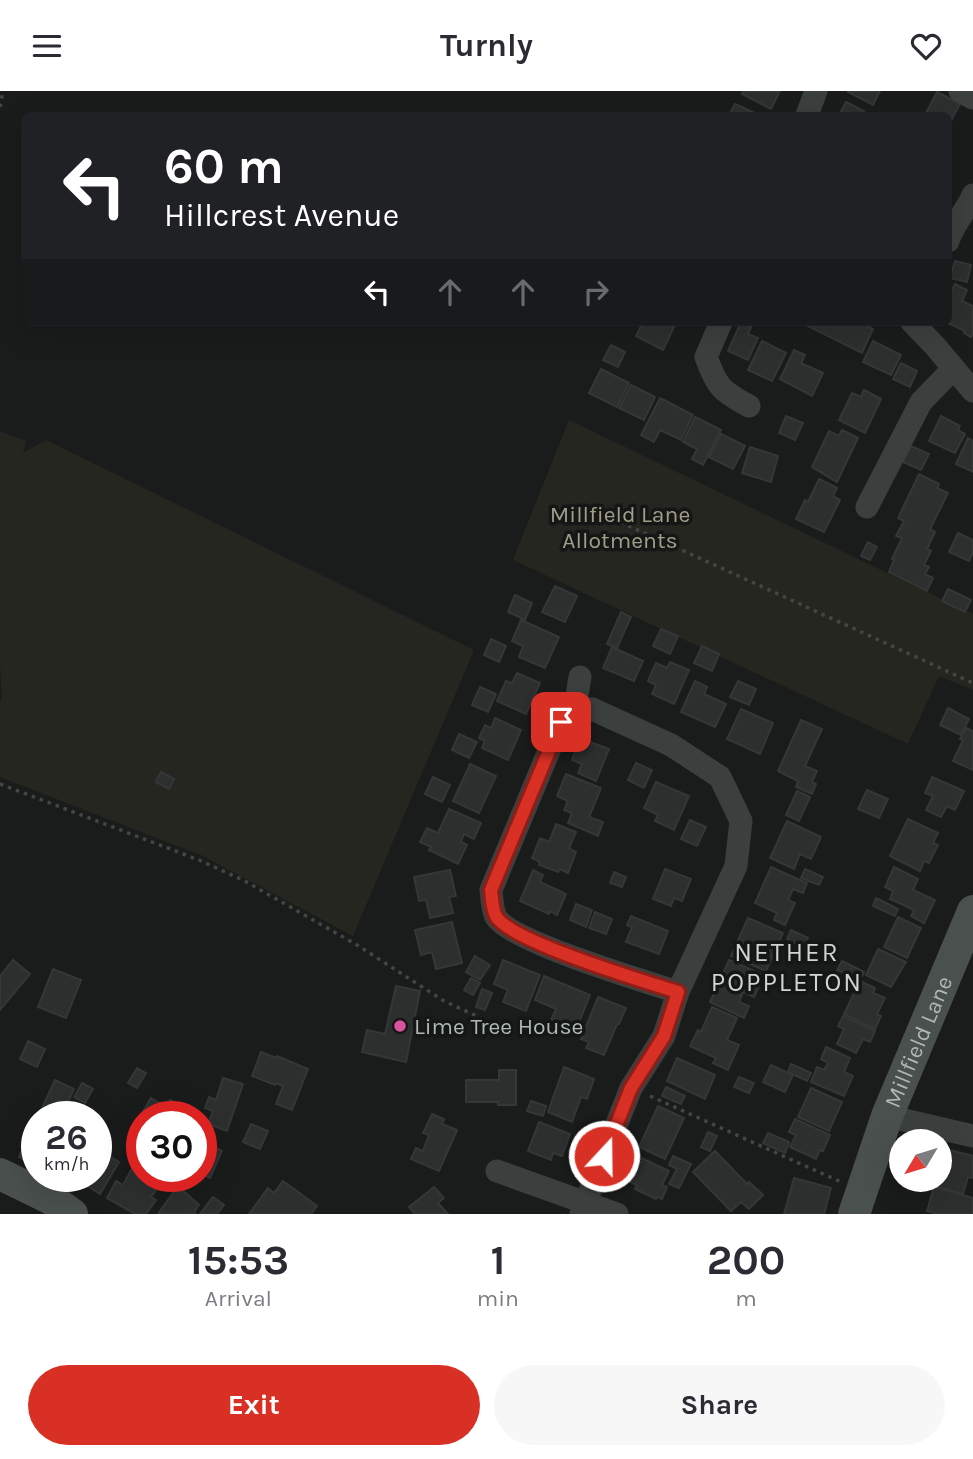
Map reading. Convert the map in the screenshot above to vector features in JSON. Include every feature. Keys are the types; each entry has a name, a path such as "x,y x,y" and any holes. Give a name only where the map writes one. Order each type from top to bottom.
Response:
{"street":[{"path":"808,112 816,91"},
{"path":"960,91 973,98"},
{"path":"952,232 973,195"},
{"path":"720,326 706,357 714,379 728,394 749,406"},
{"path":"916,326 973,391"},
{"path":"867,507 921,403 954,369"},
{"path":"580,677 575,708 561,722 491,890 496,917 517,934 607,970 678,992"},
{"path":"575,708 592,709 671,745 720,777 741,821 736,866 678,992 664,1036 631,1088 584,1208"},
{"name":"Millfield Lane","path":"858,1203 887,1116 973,911"},
{"path":"887,1116 973,1136"},
{"path":"497,1171 584,1208 617,1214"},
{"path":"0,1174 51,1199 72,1214"}],"path":[{"path":"0,107 3,91"},
{"path":"604,515 973,683"},
{"path":"0,784 199,860 243,880 357,945 444,1001 481,1018"},
{"path":"631,1088 858,1203"}],"green space":[{"name":"Millfield Lane Allotments","path":"569,420 973,614 973,690 939,676 908,744 513,560"},
{"path":"0,431 26,441 23,453 46,440 474,650 353,936 203,856 0,777"}],"building":[{"path":"743,91 780,91 771,109 742,94"},
{"path":"848,91 880,91 873,105"},
{"path":"937,92 960,104 952,119 952,112 927,112"},
{"path":"846,102 864,111 863,112 841,112"},
{"path":"735,104 752,112 731,112"},
{"path":"955,261 971,265 967,282 952,278"},
{"path":"955,284 967,290 962,301 973,306 971,337 952,325 952,290"},
{"path":"641,326 675,326 663,350 636,336"},
{"path":"739,326 752,326 748,334 758,338 748,360 728,351"},
{"path":"808,326 867,326 873,329 862,353"},
{"path":"762,341 786,353 772,381 748,370"},
{"path":"873,341 901,355 891,375 863,362"},
{"path":"611,345 625,352 618,367 603,360"},
{"path":"794,350 805,355 801,363 823,373 812,396 780,379"},
{"path":"901,363 917,371 910,387 893,379"},
{"path":"601,369 629,383 617,407 589,393"},
{"path":"631,385 655,397 644,420 619,408"},
{"path":"864,390 881,399 865,433 839,420 852,393 861,397"},
{"path":"660,398 693,415 681,440 660,430 654,442 641,435"},
{"path":"786,416 803,423 795,440 779,433"},
{"path":"941,416 960,426 958,430 965,434 955,453 929,441"},
{"path":"695,417 721,430 703,465 692,459 697,449 683,442"},
{"path":"842,430 858,438 837,482 812,467 829,431 839,436"},
{"path":"721,434 745,446 733,469 709,457"},
{"path":"968,438 973,441 973,472 956,464"},
{"path":"911,446 929,454 921,470 903,462"},
{"path":"750,447 778,456 771,482 742,473"},
{"path":"919,474 939,484 937,488 948,493 930,529 935,532 927,549 931,551 924,565 929,567 925,574 933,578 927,591 889,572 902,538 896,536 904,521 898,518"},
{"path":"819,479 837,488 833,496 840,500 824,532 796,519"},
{"path":"958,533 973,540 973,552 969,561 949,552"},
{"path":"868,542 877,547 870,560 861,556"},
{"path":"555,586 577,596 565,622 542,612"},
{"path":"948,589 971,600 965,612 942,601"},
{"path":"515,595 532,603 525,620 508,612"},
{"path":"621,612 631,617 617,648 607,644"},
{"path":"521,620 559,637 545,668 519,657 523,646 512,641"},
{"path":"661,629 678,636 670,654 653,646"},
{"path":"491,639 506,646 499,662 484,655"},
{"path":"702,646 719,654 712,671 694,663"},
{"path":"612,647 643,661 634,681 603,668"},
{"path":"670,662 689,670 674,704 652,694 656,685 648,681 656,663 667,668"},
{"path":"517,673 540,683 526,714 497,701 506,681 512,683"},
{"path":"695,681 707,687 704,694 726,704 715,727 681,712"},
{"path":"738,681 756,689 749,705 730,697"},
{"path":"480,687 496,694 488,712 472,705"},
{"path":"948,708 969,719 961,735 940,725"},
{"path":"741,709 773,723 760,754 727,739"},
{"path":"495,718 521,730 508,760 482,748 485,741 479,738 485,725 491,728"},
{"path":"801,720 822,729 805,766 817,771 812,782 816,784 812,794 796,787 798,781 778,771"},
{"path":"966,728 973,731 973,770 953,761"},
{"path":"459,734 477,742 469,758 452,750"},
{"path":"580,738 609,749 596,781 578,773 582,764 572,760"},
{"path":"636,763 652,770 644,788 628,780"},
{"path":"470,764 496,776 479,813 453,801"},
{"path":"161,772 174,779 169,789 156,782"},
{"path":"566,774 601,788 589,817 603,822 598,836 568,823 572,813 564,810 568,801 557,796"},
{"path":"433,777 450,785 442,802 425,794"},
{"path":"932,777 964,791 955,810 947,806 941,817 926,810 933,796 925,793"},
{"path":"656,782 689,796 674,830 655,821 658,815 644,808"},
{"path":"867,790 888,799 879,818 858,809"},
{"path":"797,791 810,797 799,821 786,815"},
{"path":"449,809 481,823 474,839 464,834 461,842 467,845 458,864 429,850 431,847 420,842 427,828 438,833"},
{"path":"908,819 938,833 933,843 938,845 929,863 924,861 920,871 890,856"},
{"path":"690,820 706,827 697,846 681,839"},
{"path":"787,821 821,837 811,859 800,854 794,869 770,858"},
{"path":"556,824 576,832 569,848 576,852 568,873 539,865 540,862 532,858 540,838 549,842"},
{"path":"771,867 807,883 803,893 793,889 788,900 795,903 785,925 774,920 777,913 755,903"},
{"path":"894,867 918,879 913,890 935,900 924,923 911,916 914,910 890,899 893,891 885,887"},
{"path":"665,869 691,879 682,901 674,898 671,906 653,899"},
{"path":"805,869 823,877 819,885 801,878"},
{"path":"450,870 456,896 449,897 453,913 430,918 426,900 419,901 414,877"},
{"path":"533,870 543,875 540,882 566,894 557,915 520,901"},
{"path":"614,872 626,877 622,887 610,883"},
{"path":"876,898 898,909 895,916 873,906"},
{"path":"576,904 592,910 586,927 570,920"},
{"path":"595,912 612,919 606,934 589,928"},
{"path":"631,916 668,931 659,954 626,942 632,927 627,925"},
{"path":"898,917 921,928 907,958 884,947"},
{"path":"748,918 783,933 766,971 731,956"},
{"path":"452,922 462,963 436,969 432,952 421,955 415,930"},
{"path":"791,930 808,938 803,947 787,939"},
{"path":"878,949 906,962 891,987 866,975"},
{"path":"475,956 490,965 480,980 466,972"},
{"path":"13,960 30,974 0,1010 0,976"},
{"path":"503,960 540,975 526,1011 503,1002 508,990 494,984"},
{"path":"729,960 764,975 754,997 743,992 739,1002 749,1006 744,1018 710,1002"},
{"path":"842,961 864,972 860,980 837,970"},
{"path":"53,969 81,980 66,1018 38,1007"},
{"path":"544,976 590,995 576,1030 551,1020 556,1009 535,1000"},
{"path":"471,978 480,983 473,995 464,990"},
{"path":"860,981 875,988 873,993 885,998 877,1014 881,1016 875,1029 844,1014"},
{"name":"Lime Tree House","path":"396,986 420,991 406,1062 362,1052 367,1030 385,1034"},
{"path":"482,989 492,993 485,1010 476,1007"},
{"path":"598,997 626,1008 604,1055 586,1048 589,1042 581,1039"},
{"path":"712,1007 737,1018 727,1040 739,1045 728,1070 713,1063 716,1058 690,1046 698,1030 701,1032"},
{"path":"843,1016 875,1031 870,1042 863,1039 856,1053 837,1044 844,1029 838,1026"},
{"path":"28,1041 45,1049 37,1067 20,1059"},
{"path":"826,1047 850,1058 844,1072 853,1076 844,1096 811,1082 817,1067 824,1070 828,1063 821,1059"},
{"path":"261,1052 308,1069 292,1110 276,1104 283,1086 252,1076"},
{"path":"677,1058 715,1075 705,1099 667,1081"},
{"path":"791,1064 811,1073 807,1081 788,1072"},
{"path":"771,1065 793,1075 785,1092 763,1082"},
{"path":"564,1067 594,1079 587,1099 581,1097 572,1122 548,1112"},
{"path":"137,1068 146,1073 137,1088 128,1083"},
{"path":"499,1070 516,1070 516,1105 466,1102 466,1080 499,1080"},
{"path":"739,1077 754,1083 749,1093 734,1087"},
{"path":"223,1078 243,1084 227,1131 217,1127 217,1101 208,1101 209,1097 216,1100"},
{"path":"55,1080 74,1089 68,1101 45,1101"},
{"path":"82,1083 93,1089 86,1101 74,1097"},
{"path":"666,1087 685,1096 681,1104 662,1096"},
{"path":"811,1088 842,1102 829,1131 798,1117"},
{"path":"531,1101 546,1106 543,1116 527,1111"},
{"path":"658,1106 684,1118 665,1159 639,1147"},
{"path":"432,1114 444,1119 442,1124 457,1130 439,1171 411,1159 416,1148 423,1151 429,1135 423,1133"},
{"path":"795,1119 830,1135 816,1159 790,1147 796,1135 789,1132"},
{"path":"539,1122 570,1134 562,1156 553,1153 551,1160 528,1151"},
{"path":"251,1124 268,1131 260,1149 243,1142"},
{"path":"708,1132 717,1136 710,1151 701,1147"},
{"path":"768,1133 789,1142 785,1153 763,1143"},
{"path":"217,1148 222,1151 217,1162"},
{"path":"715,1151 747,1184 749,1182 763,1195 749,1209 741,1202 731,1211 693,1172"},
{"path":"952,1151 973,1156 973,1178 968,1177 963,1194 952,1191"},
{"path":"637,1156 669,1171 662,1185 667,1187 662,1199 635,1189 637,1185 626,1180"},
{"path":"673,1156 691,1164 679,1188 669,1184 677,1169 669,1165"},
{"path":"112,1158 119,1162 112,1174"},
{"path":"794,1178 831,1188 824,1214 784,1214"},
{"path":"126,1180 126,1192 154,1192 151,1197 156,1200 146,1214 135,1214 107,1198 116,1181 123,1185"},
{"path":"283,1181 317,1206 311,1214 249,1214 268,1188 274,1193"},
{"path":"434,1187 444,1198 438,1203 448,1214 415,1214 409,1207"},
{"path":"174,1192 185,1192 199,1205 194,1212 196,1214 158,1214"},
{"path":"933,1192 952,1192 973,1198 973,1214 939,1214 927,1211"},
{"path":"213,1197 224,1205 217,1214 200,1214"}],"place":[{"name":"Lime Tree House","path":"400,1026"}],"district":[{"name":"NETHER POPPLETON","path":"787,966"}],"route":[{"path":"561,722 491,890 496,917 517,934 607,970 678,992 664,1036 631,1088 604,1156"}]}
